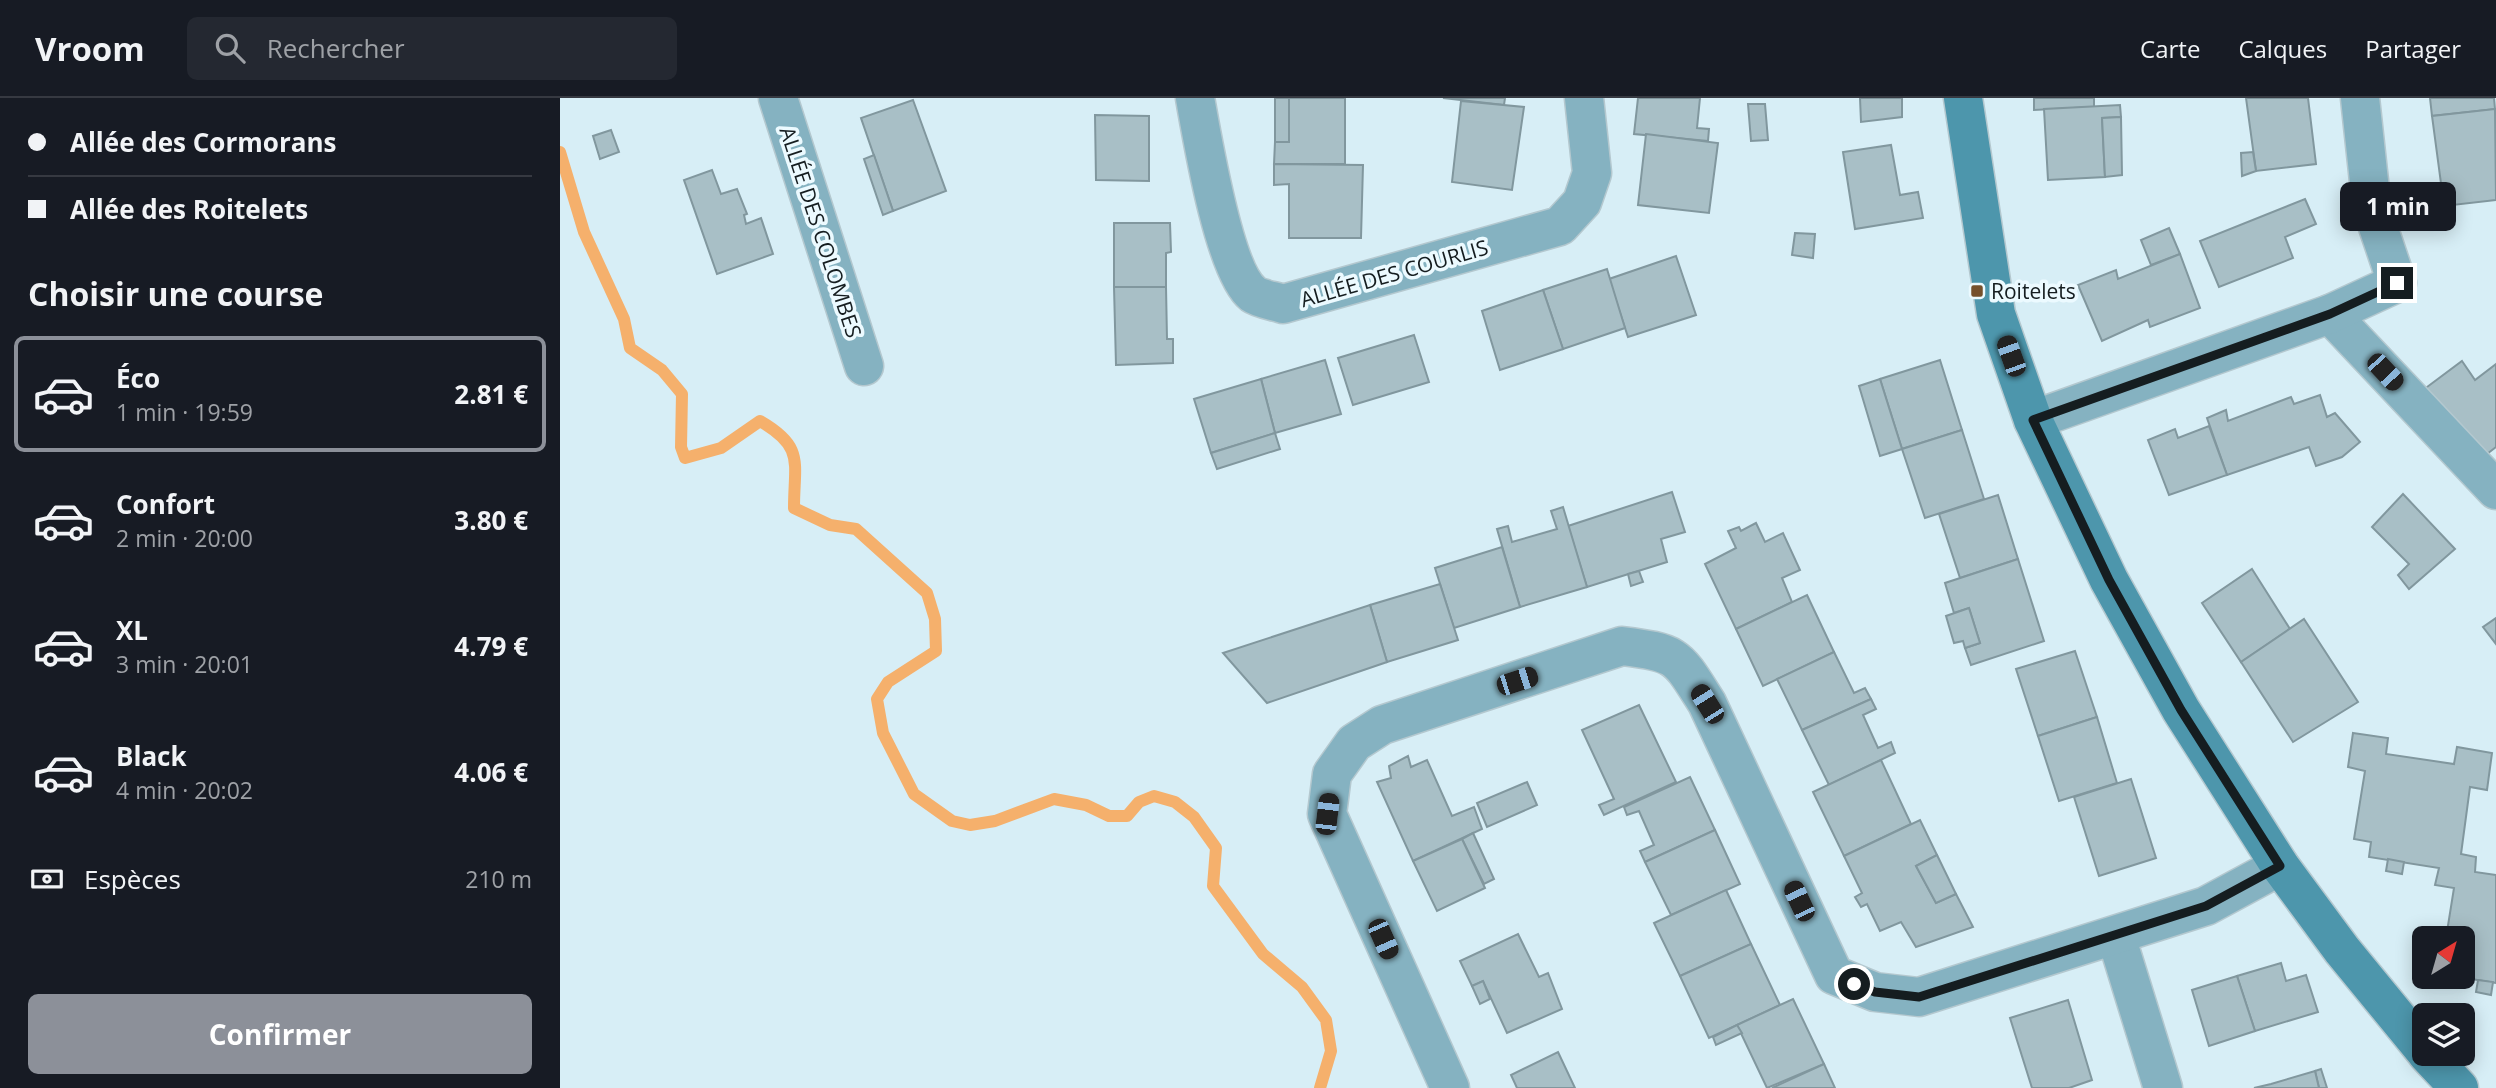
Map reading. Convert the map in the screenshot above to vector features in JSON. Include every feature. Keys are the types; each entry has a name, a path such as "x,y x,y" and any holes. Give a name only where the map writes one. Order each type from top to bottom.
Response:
{"street":[{"name":"ALLÉE DES COLOMBES","path":"778,98 864,366"},
{"name":"ALLÉE DES COURLIS","path":"1195,98 1207,163 1232,261 1253,293 1283,304 1560,226 1581,202 1592,173 1584,98"},
{"path":"1963,98 1996,314 2033,420 2122,604 2181,710 2280,866 2342,950 2412,1036"},
{"path":"2033,420 2330,314 2397,283 2372,209 2360,98"},
{"path":"2330,314 2496,490"},
{"path":"1450,1088 1327,814 1332,774 1354,743 1382,725 1622,646 1662,651 1683,665 1707,704 1833,975 1875,992 1919,997 2116,936 2206,906 2280,866"},
{"path":"2116,936 2163,1088"},
{"path":"2438,1066 2459,1088"}],"building":[{"path":"1275,98 1289,98 1289,142 1275,142"},
{"path":"1289,98 1345,98 1345,164 1274,164 1275,142 1289,142"},
{"path":"1443,98 1505,98 1504,105"},
{"path":"1638,98 1700,98 1697,128 1709,129 1708,141 1634,134"},
{"path":"1860,98 1902,98 1902,117 1861,122"},
{"path":"2034,98 2094,98 2094,107 2034,110"},
{"path":"2246,98 2308,98 2316,164 2256,171"},
{"path":"2430,98 2494,98 2495,109 2432,116"},
{"path":"913,100 946,191 893,211 861,118"},
{"path":"1461,101 1524,107 1512,190 1452,182"},
{"path":"1748,104 1765,104 1768,140 1751,141"},
{"path":"2120,105 2121,117 2102,118 2105,177 2048,180 2044,109"},
{"path":"2495,109 2496,200 2444,206 2432,116"},
{"path":"1095,115 1149,116 1149,181 1096,180"},
{"path":"2121,117 2122,175 2105,177 2102,118"},
{"path":"611,130 619,152 600,159 593,136"},
{"path":"1646,134 1718,143 1709,213 1638,205"},
{"path":"1891,145 1900,195 1918,192 1923,218 1855,229 1843,152"},
{"path":"2253,152 2256,171 2242,176 2241,153"},
{"path":"874,155 893,211 883,215 864,159"},
{"path":"1274,164 1363,165 1361,238 1289,238 1289,184 1274,185"},
{"path":"712,170 721,194 737,189 747,214 744,215 746,224 761,218 773,254 717,274 684,180"},
{"path":"2305,199 2316,224 2285,237 2293,258 2219,287 2200,241"},
{"path":"1114,223 1170,223 1171,252 1166,253 1166,287 1114,287"},
{"path":"2169,228 2180,254 2151,265 2141,240"},
{"path":"1795,233 1815,234 1813,258 1792,255"},
{"path":"2180,254 2200,308 2150,327 2148,320 2102,341 2078,285 2116,270 2118,279"},
{"path":"1676,256 1696,315 1628,337 1609,279"},
{"path":"1607,269 1625,328 1563,349 1543,290"},
{"path":"1114,287 1166,287 1167,339 1173,339 1173,363 1116,365"},
{"path":"1543,290 1563,349 1500,370 1482,311"},
{"path":"1414,335 1429,382 1353,405 1338,358"},
{"path":"1325,360 1341,414 1275,433 1261,379"},
{"path":"1940,360 1962,430 1902,449 1880,379"},
{"path":"2462,361 2475,380 2496,364 2496,447 2487,454 2423,390"},
{"path":"1261,379 1275,433 1211,453 1194,399"},
{"path":"1880,379 1902,449 1880,456 1859,386"},
{"path":"2320,395 2327,417 2335,413 2360,442 2342,457 2316,466 2309,447 2227,475 2207,418 2226,410 2228,421 2291,397 2294,404"},
{"path":"2209,426 2227,475 2169,495 2148,440 2175,429 2178,438"},
{"path":"1962,430 1984,499 1925,518 1902,449"},
{"path":"1275,433 1280,449 1217,469 1211,453"},
{"path":"1672,492 1685,532 1661,539 1667,562 1587,587 1568,526"},
{"path":"2403,494 2455,549 2409,589 2398,575 2409,564 2372,527"},
{"path":"1998,495 2018,559 1960,578 1939,514"},
{"path":"1563,507 1587,587 1520,607 1497,529 1508,526 1512,542 1557,529 1551,511"},
{"path":"1756,523 1765,542 1783,533 1800,570 1782,578 1792,602 1736,629 1705,564 1736,548 1728,531 1739,527 1741,531"},
{"path":"1502,547 1520,607 1454,628 1435,568"},
{"path":"2018,559 2044,641 1971,665 1965,648 1980,643 1969,608 1954,613 1945,583"},
{"path":"2252,569 2290,629 2241,662 2202,603"},
{"path":"1639,571 1643,582 1631,586 1628,574"},
{"path":"1440,584 1458,640 1387,662 1370,605"},
{"path":"1807,595 1834,652 1763,686 1736,629"},
{"path":"1370,605 1387,662 1267,703 1223,653"},
{"path":"1969,608 1980,643 1965,648 1963,641 1954,643 1946,616"},
{"path":"2496,618 2496,644 2483,627"},
{"path":"2304,619 2358,702 2293,742 2241,662"},
{"path":"2075,651 2097,717 2038,736 2016,669"},
{"path":"1834,652 1854,693 1865,688 1871,699 1802,730 1777,679"},
{"path":"1871,699 1876,709 1863,715 1878,748 1891,742 1895,753 1829,785 1802,730"},
{"path":"1639,705 1676,782 1604,815 1599,805 1614,799 1582,730"},
{"path":"2097,717 2117,783 2059,801 2038,736"},
{"path":"2353,733 2388,738 2386,754 2454,764 2457,747 2492,753 2487,790 2470,787 2461,854 2476,857 2475,872 2496,875 2496,983 2475,980 2475,926 2448,926 2454,888 2435,885 2439,868 2369,857 2371,842 2354,839 2365,771 2348,767"},
{"path":"1408,756 1411,767 1427,760 1452,816 1474,807 1482,829 1413,861 1377,782 1391,778 1389,766"},
{"path":"1881,760 1911,824 1844,856 1813,792"},
{"path":"1690,777 1715,830 1645,862 1640,851 1654,845 1639,811 1627,815 1624,807"},
{"path":"2131,779 2156,858 2099,876 2074,797"},
{"path":"1527,782 1537,805 1487,827 1477,803"},
{"path":"1920,820 1937,855 1916,866 1936,903 1956,894 1973,927 1916,947 1901,922 1880,931 1867,904 1861,907 1855,897 1862,893 1844,856"},
{"path":"1715,830 1740,884 1671,915 1645,862"},
{"path":"1473,833 1494,879 1484,884 1462,839"},
{"path":"1462,839 1485,888 1437,911 1413,861"},
{"path":"1937,855 1956,894 1936,903 1916,866"},
{"path":"2388,859 2404,862 2402,874 2386,871"},
{"path":"1726,890 1751,944 1680,976 1654,923"},
{"path":"1518,934 1539,977 1548,973 1562,1009 1507,1033 1483,981 1472,986 1460,961"},
{"path":"1751,944 1780,1005 1709,1038 1680,976"},
{"path":"2281,963 2286,981 2306,975 2318,1012 2255,1031 2237,976"},
{"path":"2237,976 2255,1031 2209,1046 2192,990"},
{"path":"2478,980 2493,982 2491,995 2476,992"},
{"path":"1483,981 1490,999 1480,1004 1472,986"},
{"path":"1793,999 1824,1064 1767,1088 1737,1025"},
{"path":"2068,1000 2092,1080 2069,1088 2032,1088 2010,1018"},
{"path":"1737,1025 1742,1033 1716,1045 1713,1037"},
{"path":"1558,1052 1575,1088 1517,1088 1511,1075"},
{"path":"1824,1064 1835,1088 1772,1088"},
{"path":"2321,1069 2327,1088 2319,1088 2315,1071"},
{"path":"2315,1071 2319,1088 2254,1088 2271,1084"}],"waterway":[{"path":"560,152 584,232 624,319 630,348 662,370 682,394 681,447 685,458 721,448 760,421 774,430 791,448 795,467 794,508 830,525 856,529 927,593 935,619 936,651 888,682 877,699 883,733 914,794 952,821 970,825 995,821 1054,799 1086,805 1109,816 1127,816 1139,802 1154,796 1175,802 1194,817 1216,848 1213,886 1263,954 1302,987 1326,1020 1331,1051 1320,1088"}],"place":[{"name":"Roitelets","path":"1977,291"}],"route":[{"path":"1854,984 1875,992 1919,997 2206,906 2280,866 2181,710 2109,580 2033,420 2330,314 2397,283"}]}
